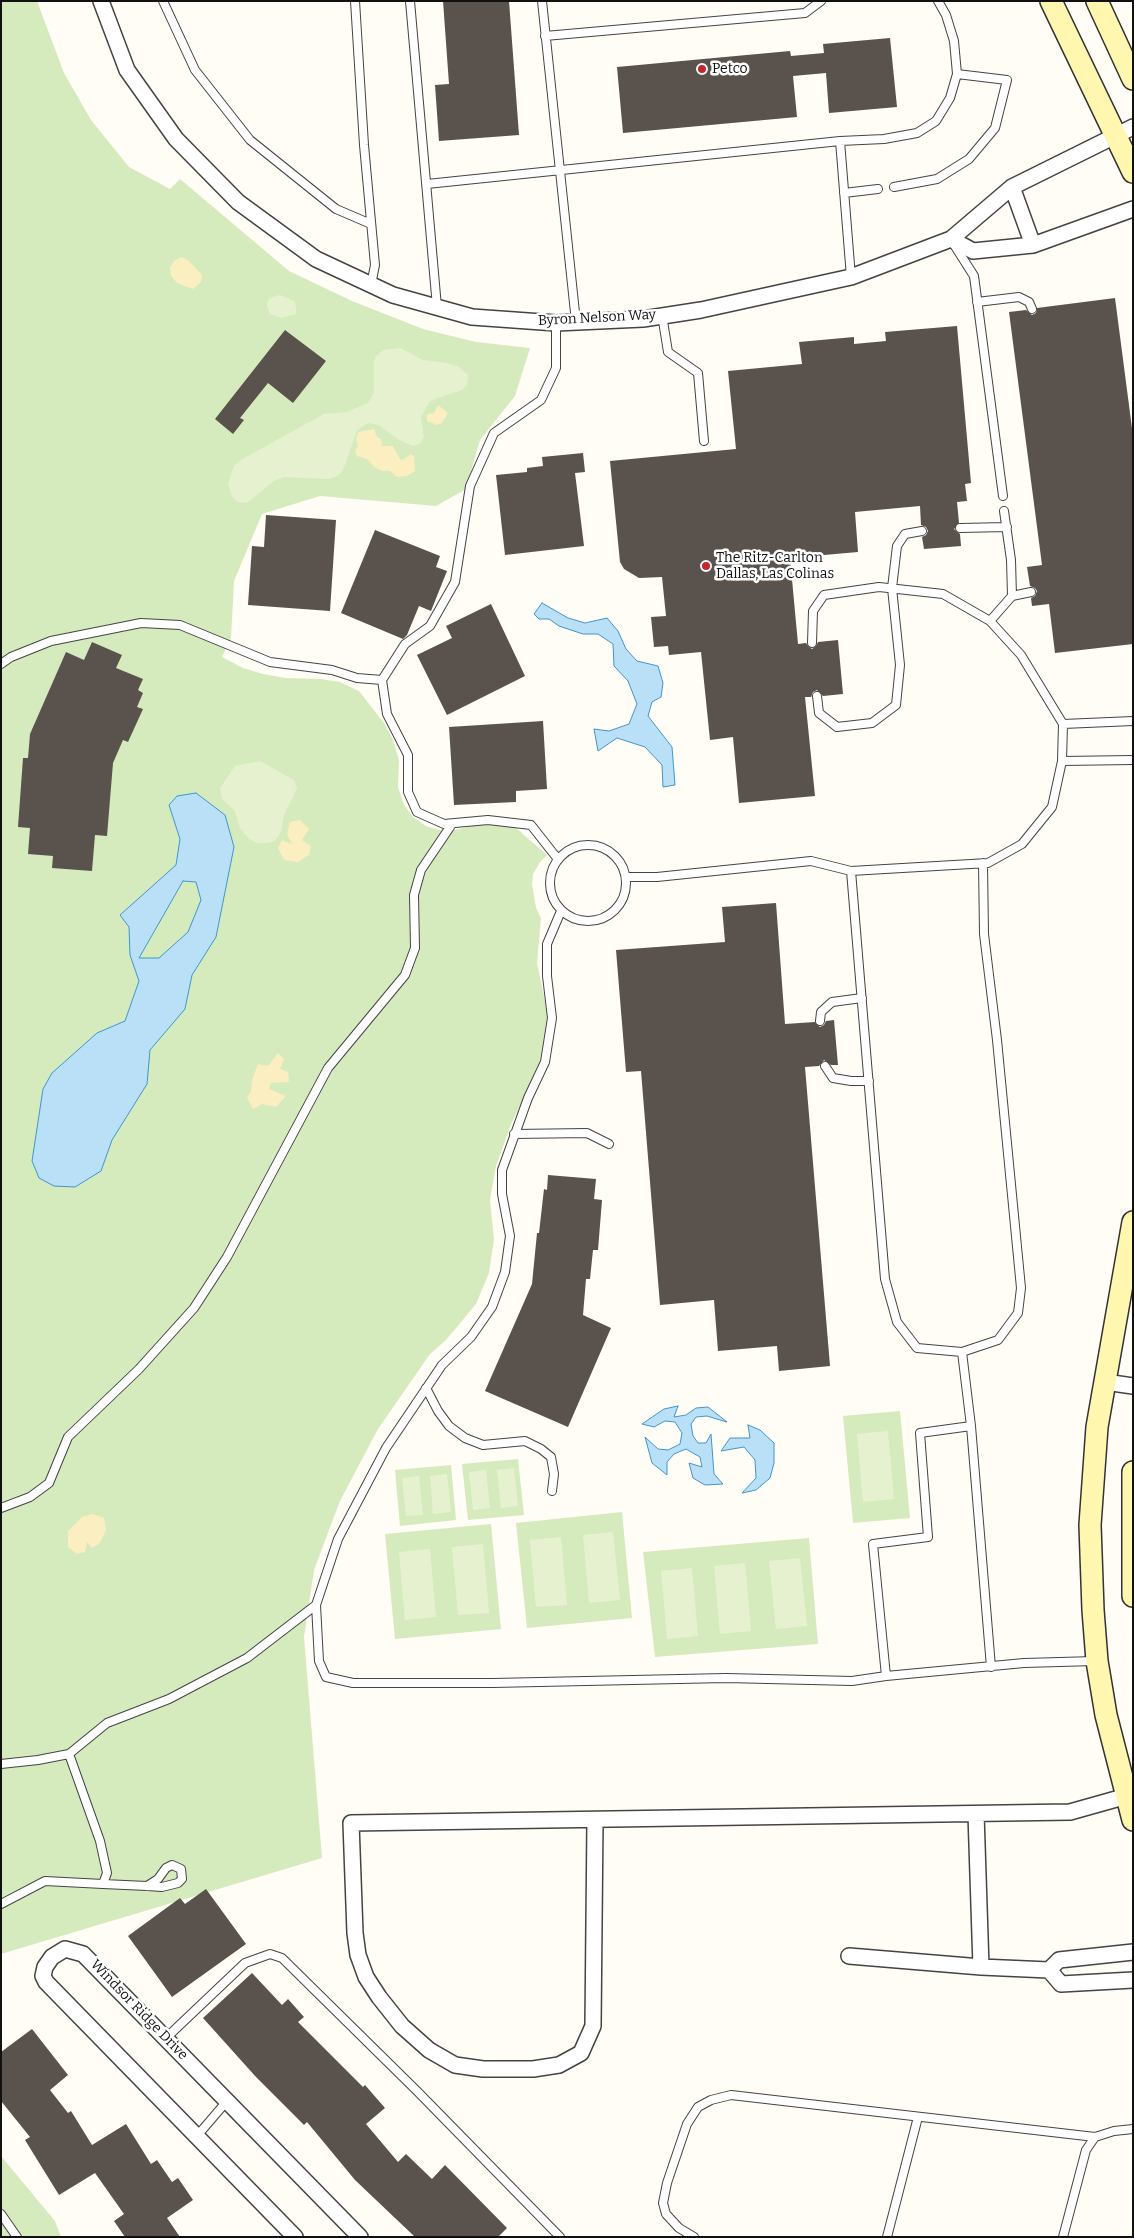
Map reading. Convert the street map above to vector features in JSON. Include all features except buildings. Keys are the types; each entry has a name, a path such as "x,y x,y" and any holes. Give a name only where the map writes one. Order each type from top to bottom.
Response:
{"main road":[{"path":"1051,1 1124,132 1133,172"},
{"path":"1097,1 1133,79"},
{"path":"1133,1222 1097,1427 1090,1525 1097,1661 1106,1715 1133,1820"},
{"path":"1132,1588 1133,1472"}],"street":[{"name":"Byron Nelson Way","path":"101,1 127,70 176,139 238,202 316,259 393,295 472,317 556,323 643,319 701,310 851,277 951,239 1012,187 1124,132"},
{"path":"1012,187 1033,245"},
{"path":"951,239 973,251 1033,245 1133,209"},
{"path":"1105,1382 1133,1386"},
{"path":"595,1820 593,2026 581,2053 559,2065 533,2069 483,2069 456,2065 429,2050 402,2026 378,1997 366,1977 358,1955 355,1933 351,1823 1070,1812 1127,1796"},
{"path":"976,1814 981,1967"},
{"name":"Windsor Ridge Drive","path":"295,2237 46,1982 43,1976 45,1967 52,1957 65,1949 83,1954 360,2237"},
{"path":"849,1956 981,1967 1049,1970 1059,1960 1133,1952"},
{"path":"1049,1970 1060,1984 1133,1980"}],"lane":[{"path":"163,1 195,70 250,140 336,209 371,224"},
{"path":"355,1 358,71 376,265 371,285"},
{"path":"410,1 437,307"},
{"path":"542,1 576,322"},
{"path":"545,36 804,13 821,1"},
{"path":"427,184 560,172 840,141 884,139 917,133 936,122 950,98 957,74 954,41 946,15 938,1"},
{"path":"894,187 937,179 970,159 995,128 1006,80 957,74"},
{"path":"840,141 851,277"},
{"path":"844,193 878,189"},
{"path":"951,239 974,276 1002,496"},
{"path":"978,302 1019,297 1029,302 1032,309"},
{"path":"662,315 668,352 698,373 704,441"},
{"path":"556,323 556,368 541,400 494,433 470,486 455,582 430,626 405,644 382,680 387,714 408,755 408,792 417,812 444,824 488,820 531,825 557,858"},
{"path":"1004,511 1011,560 1012,596"},
{"path":"960,528 1006,527"},
{"path":"817,696 819,713 837,727 872,723 896,705 900,665 892,588 897,546 906,534 922,531"},
{"path":"626,878 657,877 811,861 851,871 988,863 1022,844 1052,807 1062,761 1063,724 1021,655 990,620 943,594 878,587 824,595 813,611 812,643"},
{"path":"990,620 1012,596 1031,592"},
{"path":"1,664 11,656 51,641 141,623 180,626 270,662 332,670 357,678 382,680"},
{"path":"1063,724 1133,721"},
{"path":"1062,761 1133,760"},
{"path":"1,1508 30,1497 49,1483 68,1437 138,1369 194,1308 227,1257 328,1068 405,975 415,948 414,895 421,870 452,824"},
{"path":"579,845 598,846 614,855 622,865 626,878 626,889 622,901 606,917 595,921 582,921 571,918 561,911 554,902 550,891 549,880 557,858 567,850 579,845"},
{"path":"851,871 886,1279 897,1322 917,1348 962,1352 998,1340 1018,1313 1021,1288 997,1040 984,934 983,863"},
{"path":"561,911 547,944 547,976 552,1018 545,1062 514,1134 502,1170 502,1194 510,1236 505,1272 492,1307 471,1337 442,1365 386,1448 338,1539 316,1605 319,1661 326,1677 353,1683 493,1683 726,1678 852,1681 1024,1663 1097,1661"},
{"path":"820,1021 822,1012 832,1002 862,998"},
{"path":"824,1066 833,1078 869,1081"},
{"path":"514,1134 587,1133 609,1144"},
{"path":"962,1352 971,1426 992,1667"},
{"path":"426,1388 438,1411 449,1426 465,1438 483,1445 525,1441 541,1448 551,1457 554,1474 552,1491"},
{"path":"886,1676 873,1544 928,1537 920,1433 971,1426"},
{"path":"1,1764 69,1754 107,1723 169,1699 247,1658 316,1605"},
{"path":"69,1754 100,1841 107,1873 103,1884"},
{"path":"1,1904 45,1881 147,1886"},
{"path":"166,2038 245,1963 270,1954 282,1958 424,2098 560,2237"},
{"path":"694,2237 679,2228 666,2214 663,2203 666,2183 687,2124 698,2107 712,2100 731,2095 1096,2137 1114,2131 1133,2129"},
{"path":"196,2136 227,2101"},
{"path":"887,2237 918,2117"},
{"path":"1063,2237 1086,2150 1096,2137"},
{"path":"1,2214 17,2237"}],"green space":[{"path":"1,1 37,1 64,73 91,120 129,167 170,189 180,179 289,271 352,301 423,329 476,342 530,348 515,396 480,440 466,489 436,506 320,496 262,514 234,581 231,638 222,657 243,668 263,674 285,678 321,679 340,682 359,691 384,723 393,740 399,760 398,787 404,805 413,817 426,826 439,830 455,830 488,822 515,827 547,855 533,874 532,884 536,908 541,918 537,963 549,1020 544,1049 534,1077 512,1122 496,1166 490,1200 494,1239 489,1273 476,1304 446,1340 430,1354 378,1429 340,1501 314,1570 304,1637 322,1858 1,1954"},
{"path":"280,295 294,301 296,314 282,318 270,314 267,302 270,298"},
{"path":"400,348 423,360 447,363 459,367 468,375 467,385 462,390 430,401 421,417 424,437 420,444 413,446 396,438 379,425 368,423 357,430 345,465 341,473 335,477 328,479 284,477 274,481 246,503 237,502 232,496 228,484 234,466 239,461 324,414 347,412 368,403 374,393 375,357 383,350"},
{"path":"260,761 294,780 297,788 284,815 281,832 275,841 268,843 257,843 249,839 240,828 235,811 222,799 220,788 235,766"},
{"path":"900,1411 910,1518 853,1523 843,1416"},
{"path":"888,1431 894,1499 863,1502 857,1434"},
{"path":"518,1459 524,1515 468,1520 462,1464"},
{"path":"451,1465 456,1520 400,1526 395,1470"},
{"path":"514,1468 518,1506 501,1508 497,1470"},
{"path":"486,1470 490,1508 473,1510 469,1472"},
{"path":"447,1474 451,1512 433,1514 430,1476"},
{"path":"419,1476 423,1515 406,1516 402,1478"},
{"path":"622,1512 632,1618 527,1628 516,1523"},
{"path":"491,1524 501,1629 395,1639 385,1534"},
{"path":"613,1532 620,1600 589,1603 583,1535"},
{"path":"561,1537 567,1605 536,1607 530,1540"},
{"path":"809,1538 818,1644 655,1657 643,1552"},
{"path":"483,1544 489,1613 458,1615 452,1547"},
{"path":"430,1549 436,1617 405,1620 399,1552"},
{"path":"800,1558 807,1626 776,1629 769,1561"},
{"path":"745,1563 751,1631 720,1634 714,1566"},
{"path":"692,1568 698,1636 667,1639 661,1571"},
{"path":"1,2156 55,2221 61,2237 1,2237"}],"sand":[{"path":"181,257 188,260 202,275 201,282 193,289 177,283 171,276 170,267 174,261"},
{"path":"438,405 448,413 442,423 437,425 427,421 427,417 428,414 434,413"},
{"path":"374,429 377,437 381,439 382,446 393,446 400,459 403,460 411,454 414,456 415,471 407,476 397,477 390,471 382,471 374,467 367,459 357,456 355,451 358,446 356,439 358,432"},
{"path":"300,820 309,829 302,840 311,846 309,855 298,862 284,860 278,848 282,840 292,844 287,834 290,822"},
{"path":"278,1053 284,1059 280,1069 288,1072 289,1082 271,1083 269,1089 286,1096 276,1107 262,1104 253,1109 247,1097 251,1092 252,1080 258,1064 268,1066"},
{"path":"93,1514 104,1518 106,1530 100,1543 92,1548 87,1542 85,1552 77,1554 68,1547 68,1531 82,1517"}],"water":[{"path":"542,603 568,618 585,623 607,618 618,631 626,649 637,661 658,666 663,683 661,697 652,702 648,716 672,747 675,785 663,787 662,765 645,747 617,738 598,751 594,729 609,731 629,724 637,704 628,681 614,666 613,644 598,634 583,634 559,626 549,619 539,619 534,614"},
{"path":"196,793 225,815 234,847 216,937 192,975 185,1009 150,1050 147,1084 112,1140 101,1171 75,1187 54,1186 39,1178 32,1161 43,1089 52,1073 97,1033 125,1021 139,981 130,955 129,927 120,915 176,865 180,839 169,805 177,796","holes":["183,881 196,882 201,900 188,932 159,958 139,958"]},
{"path":"678,1406 674,1417 686,1415 696,1408 708,1407 727,1422 707,1416 696,1417 691,1424 693,1436 698,1443 706,1443 711,1434 714,1474 723,1484 705,1485 693,1478 689,1463 702,1467 700,1457 686,1449 674,1454 667,1462 667,1475 652,1463 645,1437 658,1449 668,1450 680,1444 682,1433 675,1422 665,1421 654,1427 642,1424 664,1409"},
{"path":"748,1425 760,1430 774,1443 774,1463 770,1478 756,1490 742,1493 756,1478 755,1460 744,1447 721,1451 730,1438 750,1438"}],"place":[{"name":"Petco","path":"702,69"},
{"name":"The Ritz-Carlton Dallas, Las Colinas","path":"706,566"}]}
